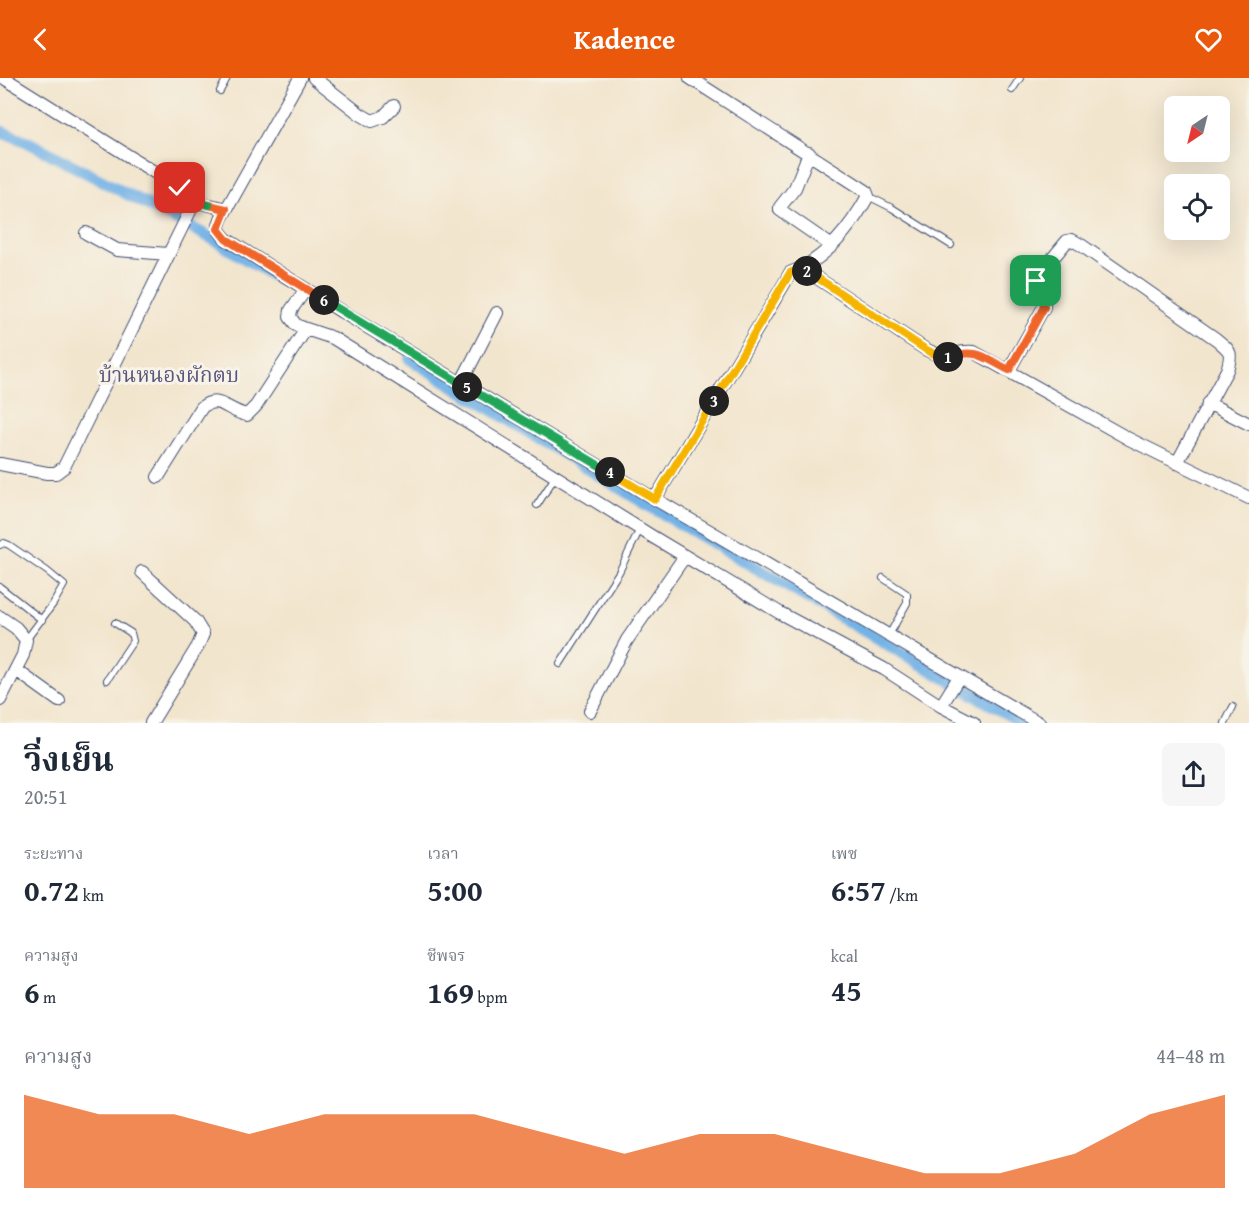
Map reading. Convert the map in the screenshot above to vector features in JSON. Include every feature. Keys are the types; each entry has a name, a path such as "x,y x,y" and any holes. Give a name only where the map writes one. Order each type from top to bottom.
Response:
{"street":[{"path":"4,78 159,174"},
{"path":"300,78 226,209 218,229 226,239 305,290 655,499 958,678 1039,723"},
{"path":"314,78 372,121 383,117 394,106"},
{"path":"655,499 784,284 794,271 812,263 847,231 868,196 863,187 690,78"},
{"path":"809,153 795,188 780,210 832,246"},
{"path":"171,183 190,206 226,209"},
{"path":"0,464 47,473 57,472 64,467 190,206"},
{"path":"86,232 117,250 170,250"},
{"path":"1009,370 1044,307 1044,302 1035,287 1036,281 1067,241 1071,240 1229,350 1231,356 1227,370 1177,463"},
{"path":"802,268 938,356 948,357 974,352 1129,439 1249,498"},
{"path":"305,290 291,310 290,317 296,326 333,338 640,529 780,613 884,669 974,723"},
{"path":"461,383 497,314"},
{"path":"158,477 202,407 208,402 215,401 236,413 247,415 306,329"},
{"path":"1208,403 1249,424"},
{"path":"590,711 627,640 685,556"},
{"path":"142,572 195,621 203,634 151,723"},
{"path":"0,618 16,628 27,640 16,670 0,700"},
{"path":"16,670 59,701"},
{"path":"942,704 958,678"}],"lane":[{"path":"220,91 227,78"},
{"path":"1012,90 1020,78"},
{"path":"868,196 892,208 951,245"},
{"path":"537,505 555,477"},
{"path":"560,664 619,572 640,529"},
{"path":"0,545 4,543 9,545 47,570 66,587 27,640"},
{"path":"883,578 907,594 907,603 889,636"},
{"path":"0,587 42,620"},
{"path":"107,680 133,641 130,633 115,623"},
{"path":"1227,722 1233,707"}],"waterway":[{"path":"0,131 26,141 213,239 277,278"},
{"path":"410,359 641,501 1023,723"}],"district":[{"name":"บ้านหนองผักตบ","path":"169,375"}],"route":[{"path":"180,188 190,200 226,209 218,229 226,239 342,312 655,499 790,273 802,268 938,356 948,357 974,352 1009,370 1044,307 1044,302 1035,287 1036,281"}]}
